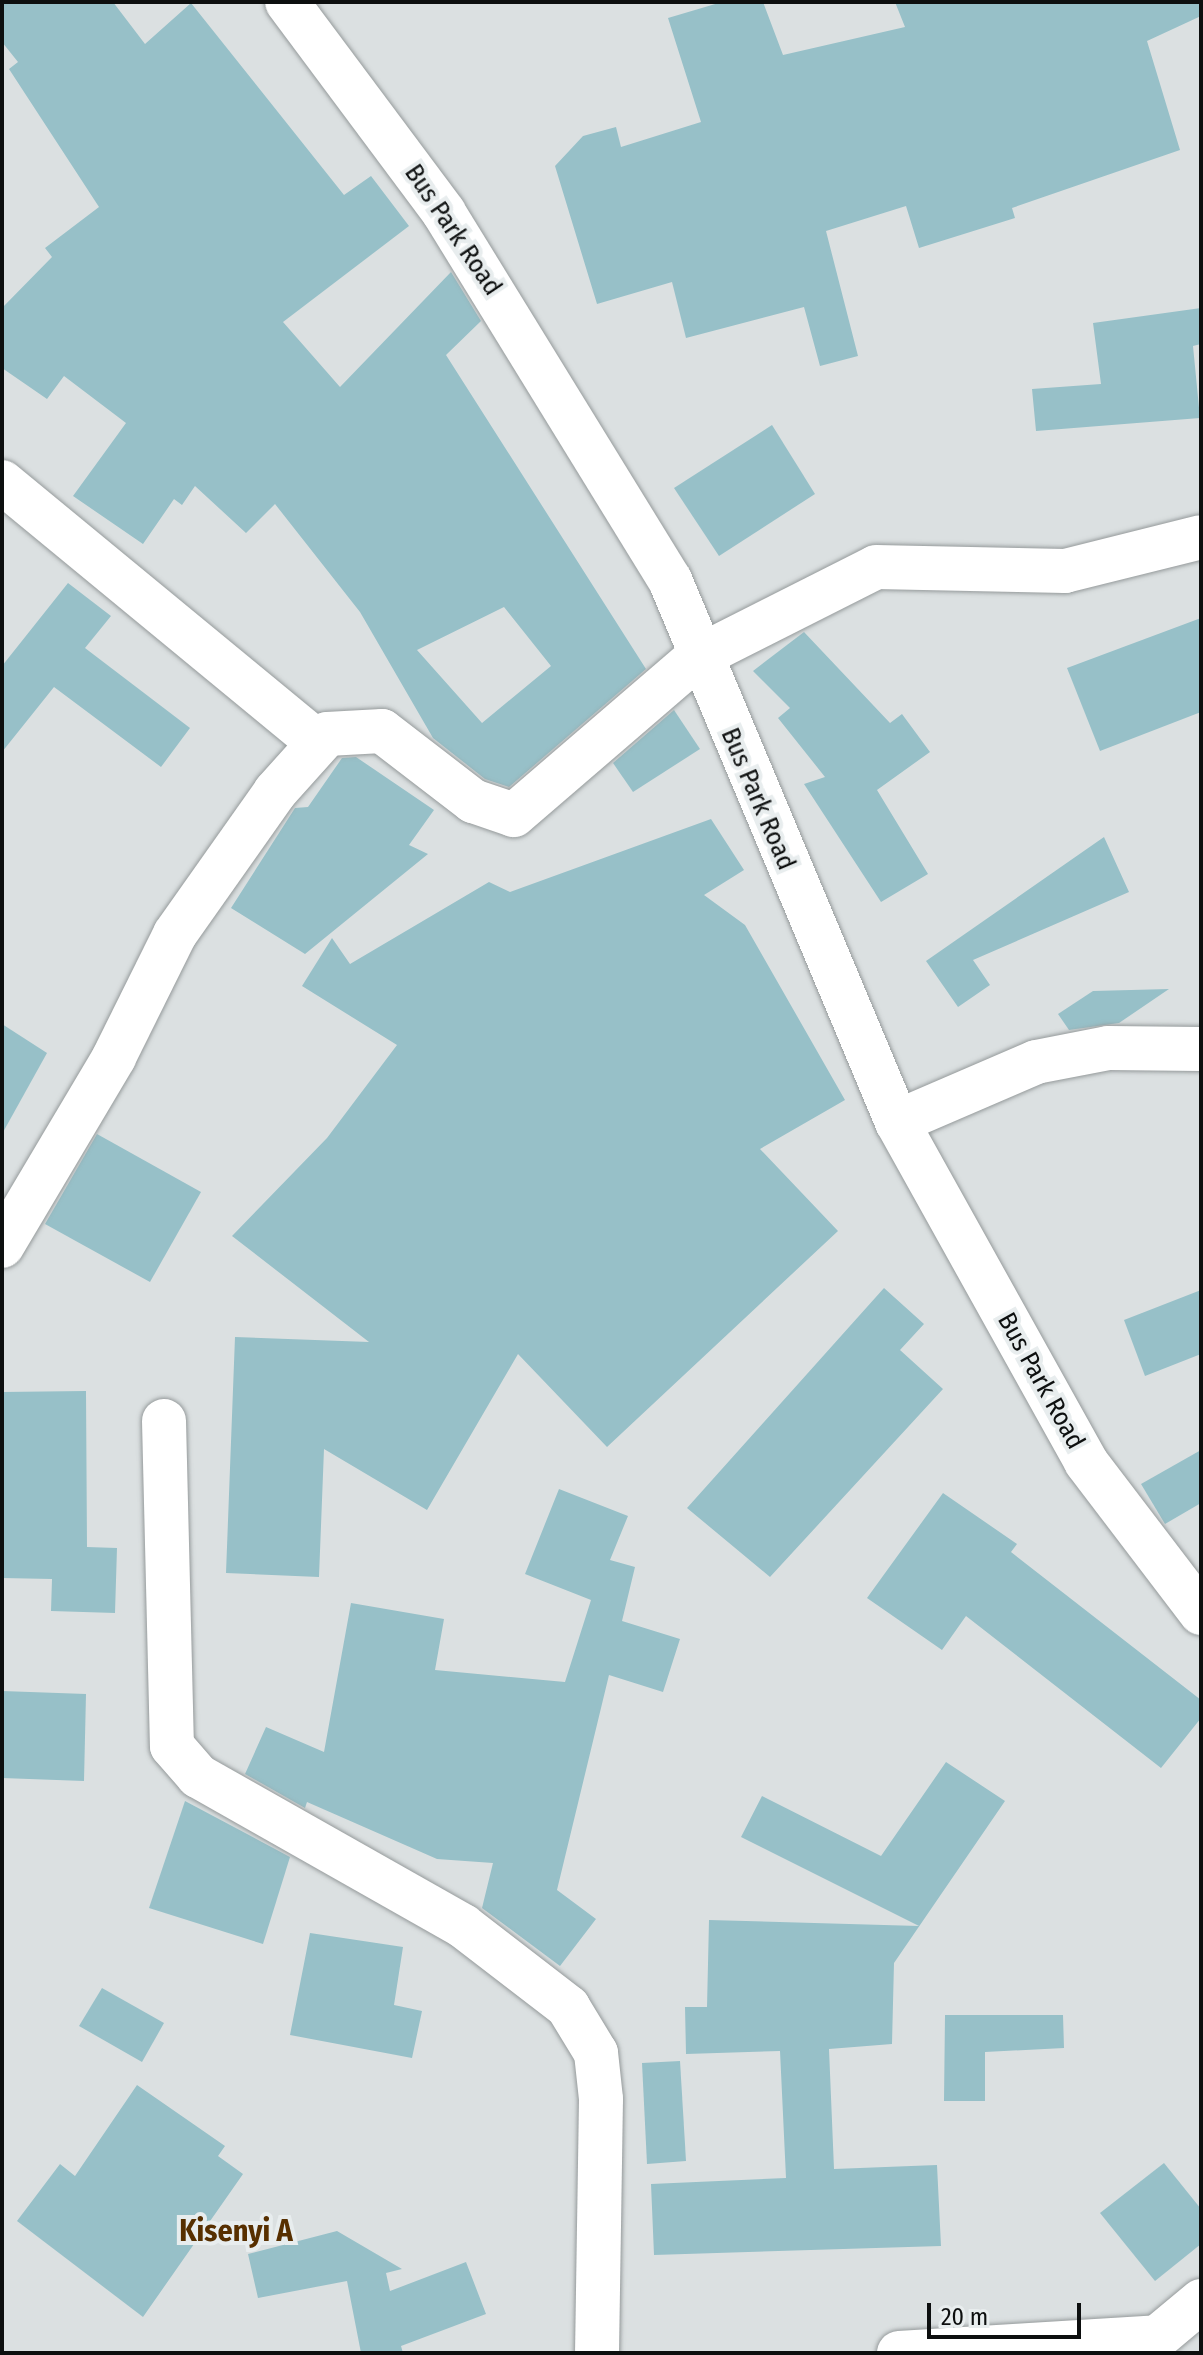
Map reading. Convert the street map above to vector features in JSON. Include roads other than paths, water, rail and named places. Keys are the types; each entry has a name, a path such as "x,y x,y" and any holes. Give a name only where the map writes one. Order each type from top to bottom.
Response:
{"street":[{"name":"Bus Park Road","path":"287,2 444,213 540,359 670,580 698,657 897,1122 1086,1462 1201,1613"},
{"path":"2,482 317,742"},
{"path":"2,1246 114,1057 175,934 317,742 343,728 382,731 473,801 514,815 698,657 876,567 1065,571 1201,537"},
{"path":"897,1122 1036,1062 1108,1048 1201,1049"},
{"path":"164,1421 172,1746 198,1776 463,1926 568,2007 596,2053 601,2099 597,2353"},
{"path":"899,2353 960,2345 1166,2345 1201,2301"}],"district":[{"name":"Kisenyi A","path":"236,2231"}]}
